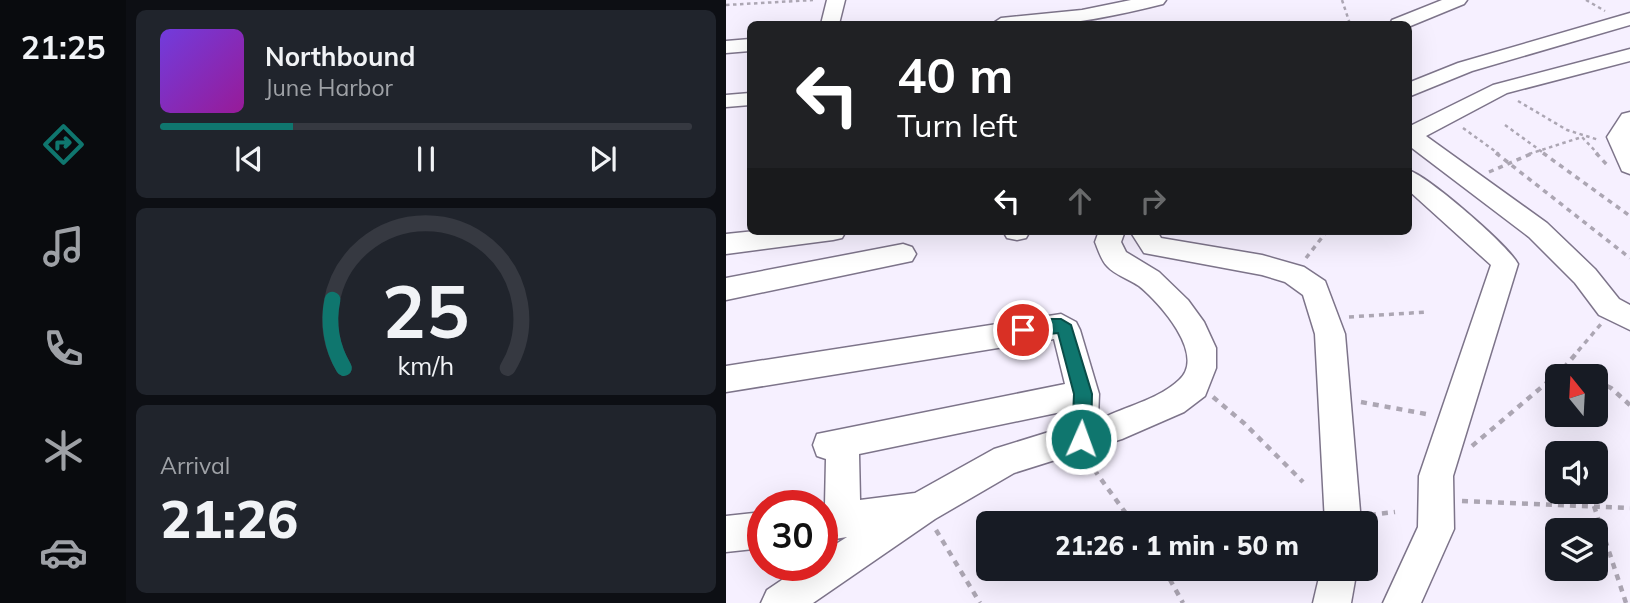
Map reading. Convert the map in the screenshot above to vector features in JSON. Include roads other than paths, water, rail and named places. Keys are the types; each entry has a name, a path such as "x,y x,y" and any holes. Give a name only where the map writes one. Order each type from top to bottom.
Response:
{"street":[{"path":"831,21 836,0"},
{"path":"1023,21 1157,0"},
{"path":"1406,21 1455,1 1458,4 1477,0"},
{"path":"1412,88 1465,66 1630,19"},
{"path":"726,47 747,45"},
{"path":"1412,133 1500,89 1630,55"},
{"path":"726,100 747,99"},
{"path":"1620,159 1618,137 1630,119"},
{"path":"1412,136 1538,230 1585,276 1609,307 1623,315"},
{"path":"1402,603 1436,529 1436,477 1505,264 1492,246 1457,220 1430,192 1412,181"},
{"path":"726,244 801,235"},
{"path":"780,603 923,507 1006,460 1081,439 1173,402 1194,387 1201,368 1201,348 1194,330 1178,308 1149,279 1116,259 1108,242 1109,235"},
{"path":"1145,235 1153,246 1223,256 1294,274 1315,289 1330,334 1342,511"},
{"path":"726,289 903,254"},
{"path":"726,379 1061,326 1066,330 1083,394 1081,439"},
{"path":"834,490 836,444 1083,394"},
{"path":"838,521 923,507"},
{"path":"726,534 747,532"},
{"path":"1332,603 1337,581"}]}
